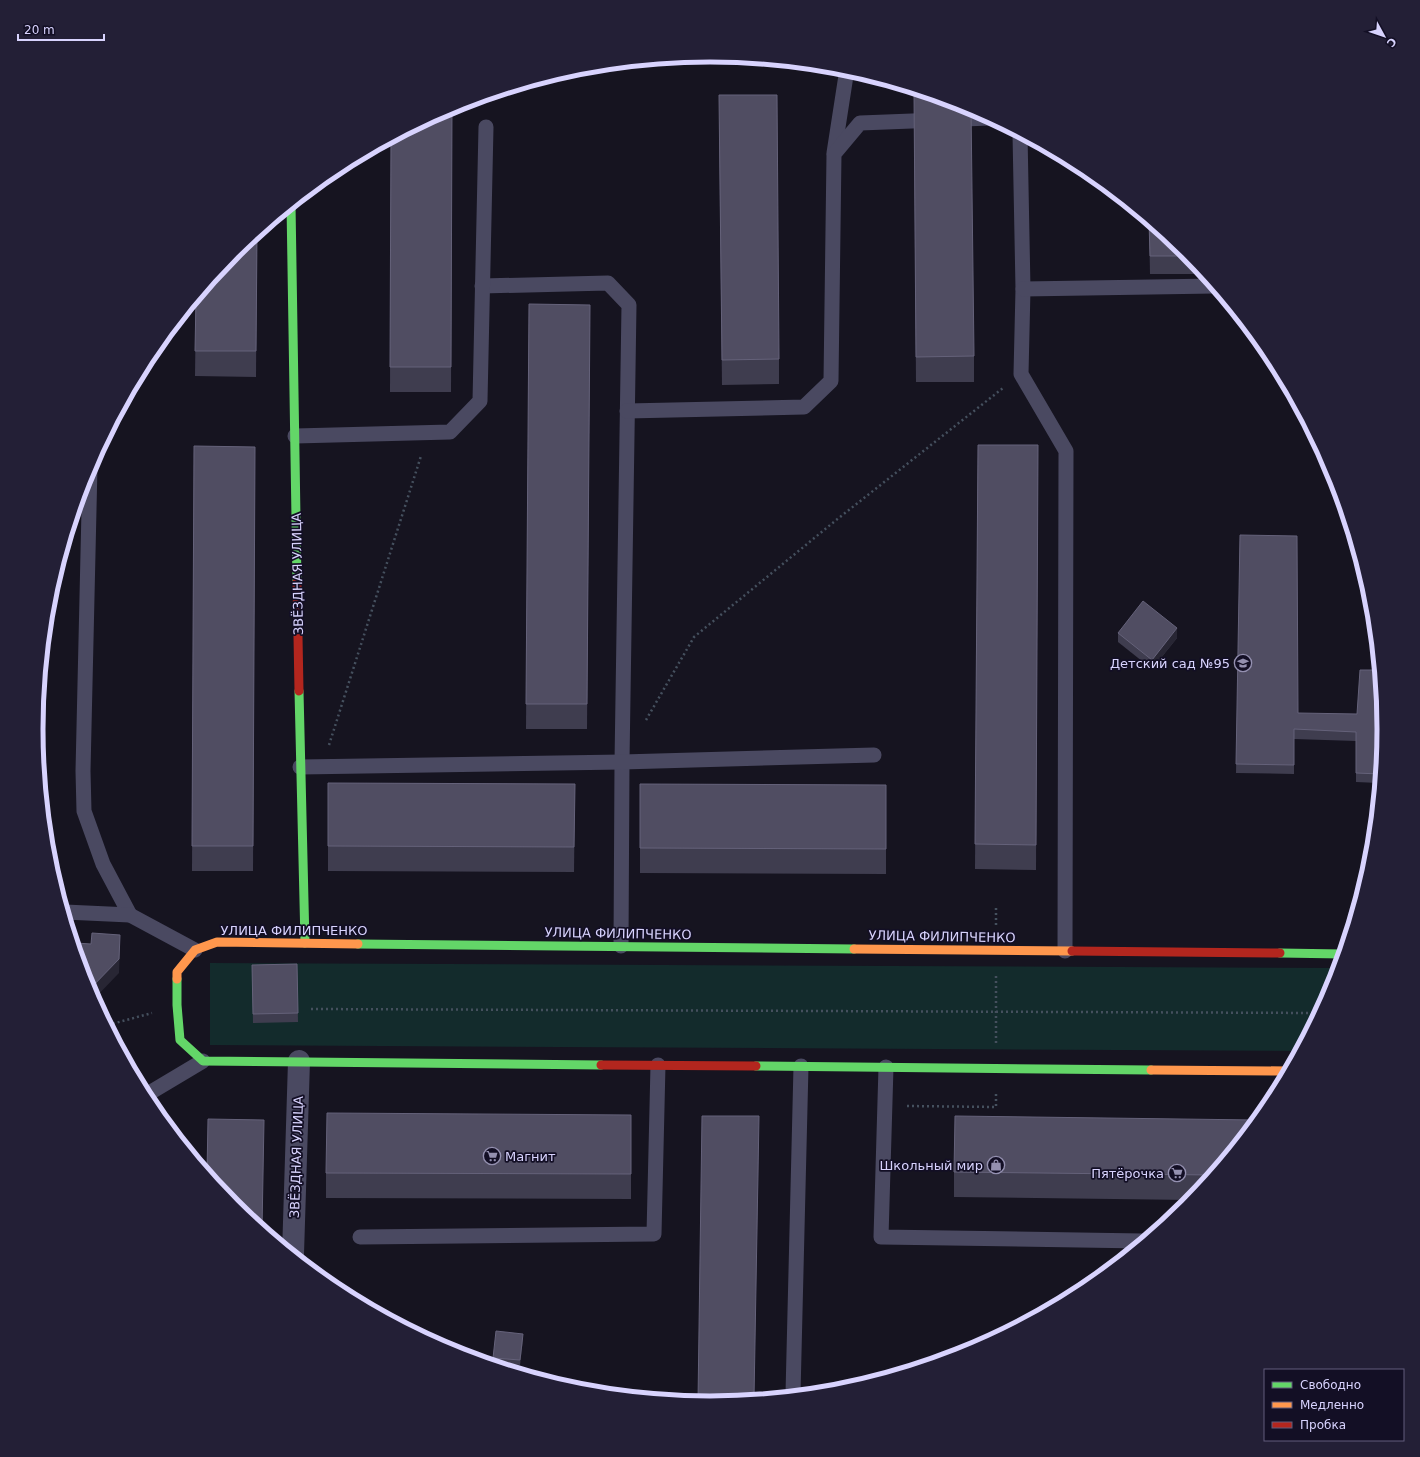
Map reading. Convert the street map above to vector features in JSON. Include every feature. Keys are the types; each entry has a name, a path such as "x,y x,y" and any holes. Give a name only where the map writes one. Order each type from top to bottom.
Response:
{"street":[{"name":"ЗВЁЗДНАЯ УЛИЦА","path":"291,210 300,767 305,943"},
{"name":"УЛИЦА ФИЛИПЧЕНКО","path":"195,950 217,942 1338,954"},
{"path":"195,950 177,972 177,1005 180,1040 203,1061 1282,1071"},
{"name":"ЗВЁЗДНАЯ УЛИЦА","path":"293,1249 299,1061"}],"lane":[{"path":"628,411 804,408 831,380 834,154 847,76"},
{"path":"834,154 860,123 979,118"},
{"path":"295,436 450,432 480,401 486,127"},
{"path":"1020,138 1023,289 1021,374 1066,451 1065,951"},
{"path":"482,286 608,283 629,306 622,762 621,946"},
{"path":"1023,289 1208,286"},
{"path":"90,484 83,763 84,811 103,864 130,915"},
{"path":"300,767 622,762 874,755"},
{"path":"69,912 130,915 195,950"},
{"path":"151,1092 203,1061"},
{"path":"360,1237 654,1234 658,1065"},
{"path":"793,1390 801,1066"},
{"path":"886,1067 881,1237 1137,1241"}],"path":[{"path":"646,720 694,637 835,521 1021,374"},
{"path":"323,766 428,432"},
{"path":"112,1024 177,1005"},
{"path":"311,1009 1313,1013"}],"green space":[{"path":"210,963 1332,968 1308,1024 1294,1051 210,1045"}],"building":[{"path":"914,94 971,115 974,356 916,357"},
{"path":"719,95 777,95 779,359 722,360"},
{"path":"452,113 451,367 390,367 391,143 415,130"},
{"path":"1149,226 1181,256 1150,256"},
{"path":"257,239 256,351 195,351 196,304 238,257"},
{"path":"529,304 590,305 587,704 526,704"},
{"path":"978,445 1038,445 1036,845 975,844"},
{"path":"194,446 255,447 253,846 192,846"},
{"path":"1240,535 1297,536 1298,713 1357,714 1360,670 1374,670 1377,728 1376,774 1356,773 1356,732 1294,729 1294,765 1236,764"},
{"path":"1143,601 1177,628 1152,660 1118,633"},
{"path":"328,783 575,784 574,847 328,846"},
{"path":"640,784 886,785 886,849 640,848"},
{"path":"92,933 120,935 119,959 94,985 78,943 91,944"},
{"path":"297,964 298,1013 253,1014 252,965"},
{"path":"327,1113 631,1115 631,1174 326,1173"},
{"path":"702,1116 759,1116 754,1394 698,1395"},
{"path":"955,1116 1250,1120 1205,1175 954,1172"},
{"path":"208,1119 264,1120 262,1223 238,1200 207,1166"},
{"path":"496,1331 523,1334 520,1360 493,1358"}],"traffic: fast":[{"path":"291,210 297,582"},
{"path":"299,691 305,943"},
{"path":"358,944 854,949"},
{"path":"1280,953 1338,954"},
{"path":"177,979 177,1005 180,1040 203,1061 601,1065"},
{"path":"756,1066 1151,1070"}],"traffic: slow":[{"path":"177,979 177,972 195,950 217,942 358,944"},
{"path":"854,949 1072,951"},
{"path":"1151,1070 1282,1071"}],"traffic: jam":[{"path":"297,582 299,691"},
{"path":"1072,951 1280,953"},
{"path":"601,1065 756,1066"}],"place":[{"name":"Детский сад №95","path":"1243,663"},
{"name":"Магнит","path":"492,1156"},
{"name":"Школьный мир","path":"996,1165"},
{"name":"Пятёрочка","path":"1177,1173"}]}
